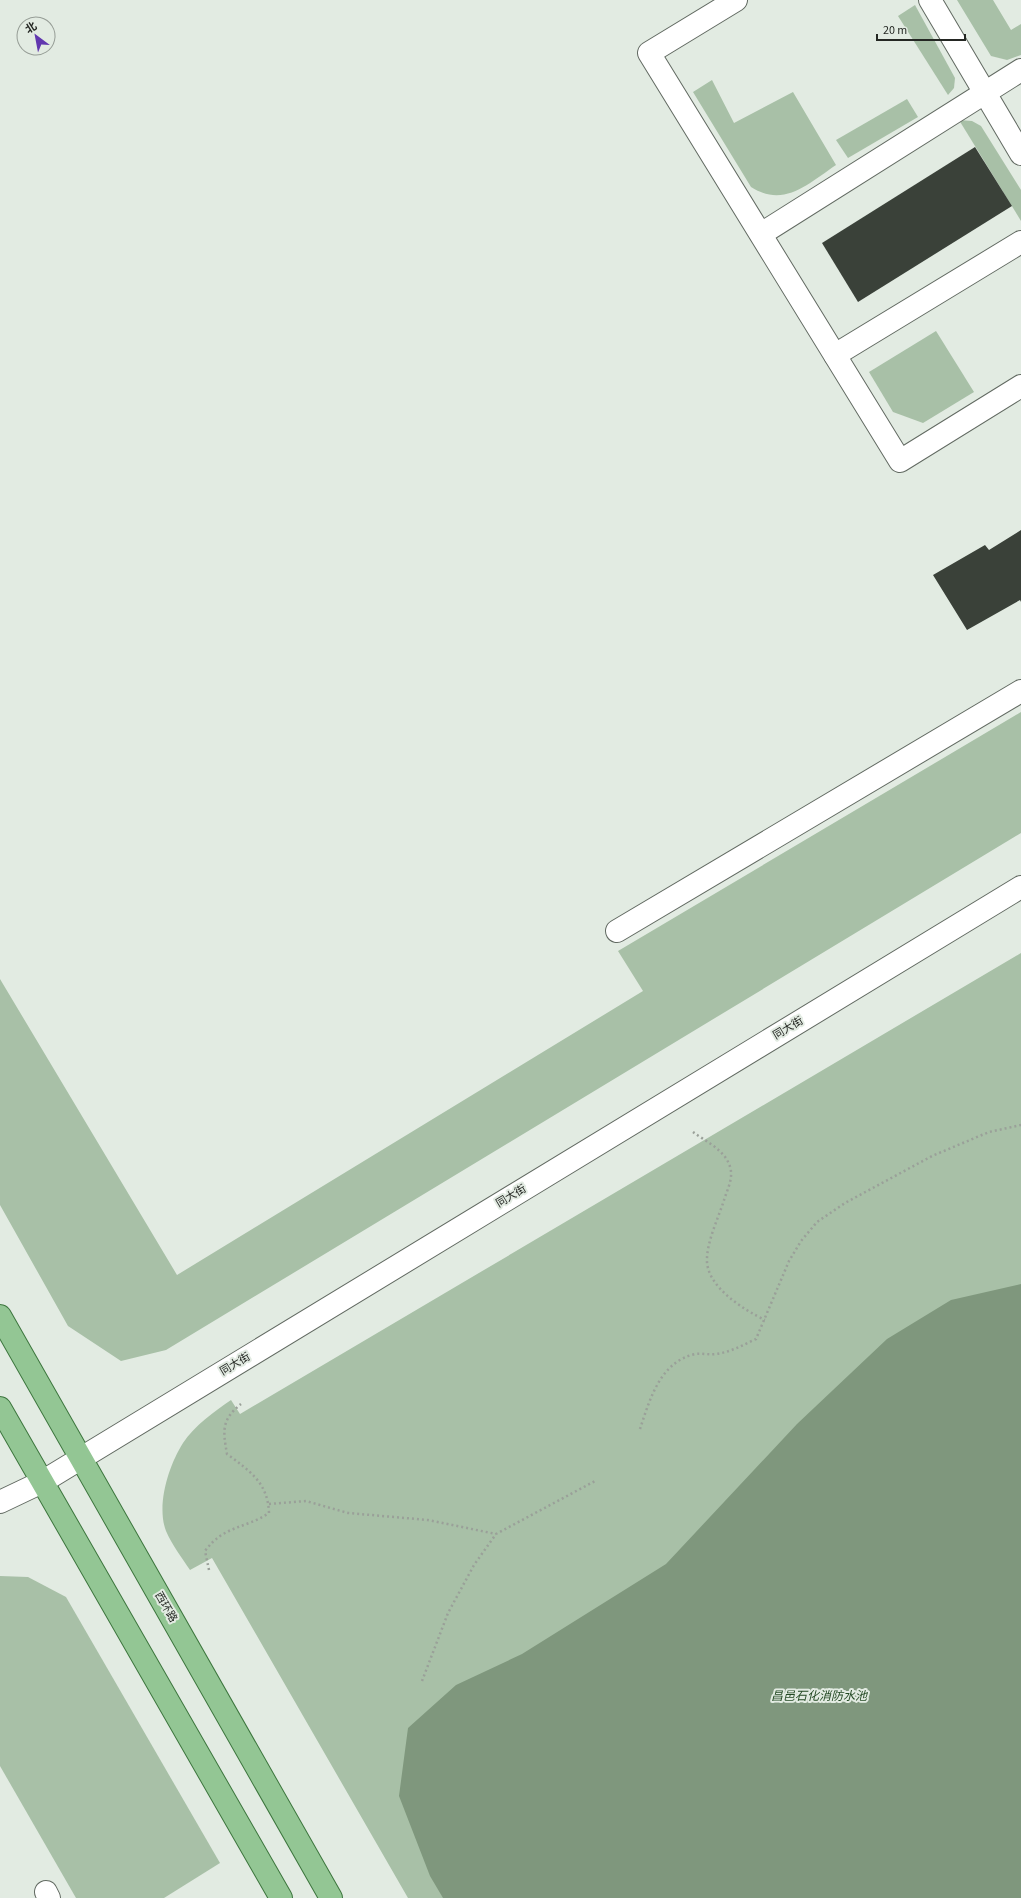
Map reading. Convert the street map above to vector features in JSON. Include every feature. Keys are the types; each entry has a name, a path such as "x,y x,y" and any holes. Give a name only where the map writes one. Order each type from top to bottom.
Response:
{"main road":[{"name":"西环路","path":"0,1316 331,1898"},
{"path":"0,1408 281,1898"}],"street":[{"path":"736,0 649,54 900,461 1021,386"},
{"path":"930,0 1021,154"},
{"path":"760,234 1021,70"},
{"path":"835,355 1021,242"},
{"path":"616,931 1021,691"},
{"name":"同大街","path":"0,1502 42,1482 1021,886"}],"path":[{"path":"640,1429 658,1381 669,1368 682,1358 696,1354 722,1353 735,1350 756,1339 789,1261 801,1241 817,1222 845,1203 932,1156 989,1132 1021,1125"},
{"path":"693,1132 720,1151 729,1164 731,1178 708,1246 707,1261 712,1277 727,1296 747,1312 765,1320"},
{"path":"209,1570 205,1551 214,1539 236,1526 256,1522 269,1513 268,1498 258,1481 244,1466 227,1454 224,1432 227,1419 229,1413 241,1404"},
{"path":"422,1681 448,1613 474,1565 496,1534 595,1481"},
{"path":"269,1504 306,1501 348,1513 428,1520 496,1534"}],"shaded area":[{"path":"957,0 993,0 1011,30 1021,24 1021,55 1007,60 991,56"},
{"path":"915,5 955,78 954,88 948,95 898,16"},
{"path":"712,80 734,123 793,92 836,165 806,186 785,194 774,195 763,193 751,187 693,92"},
{"path":"907,99 918,117 848,158 836,140"},
{"path":"959,120 972,121 981,126 1021,190 1021,221"},
{"path":"936,331 974,392 923,423 893,412 869,372"},
{"path":"1021,712 1021,833 166,1350 121,1361 68,1326 0,1205 0,979 177,1275 643,991 618,951"},
{"path":"1021,953 1021,1898 408,1898 212,1558 190,1570 168,1536 163,1521 163,1498 173,1462 183,1443 199,1425 231,1400 240,1414"},
{"path":"0,1576 28,1577 66,1597 220,1863 164,1898 76,1898 0,1766"}],"water":[{"name":"昌邑石化消防水池","path":"1021,1284 1021,1898 443,1898 430,1876 399,1796 408,1728 456,1685 522,1654 666,1564 797,1424 887,1339 951,1300"}],"building":[{"path":"975,147 1012,206 858,302 822,243"},
{"path":"1021,530 1021,602 1020,600 967,630 933,575 985,545 989,550"}]}
